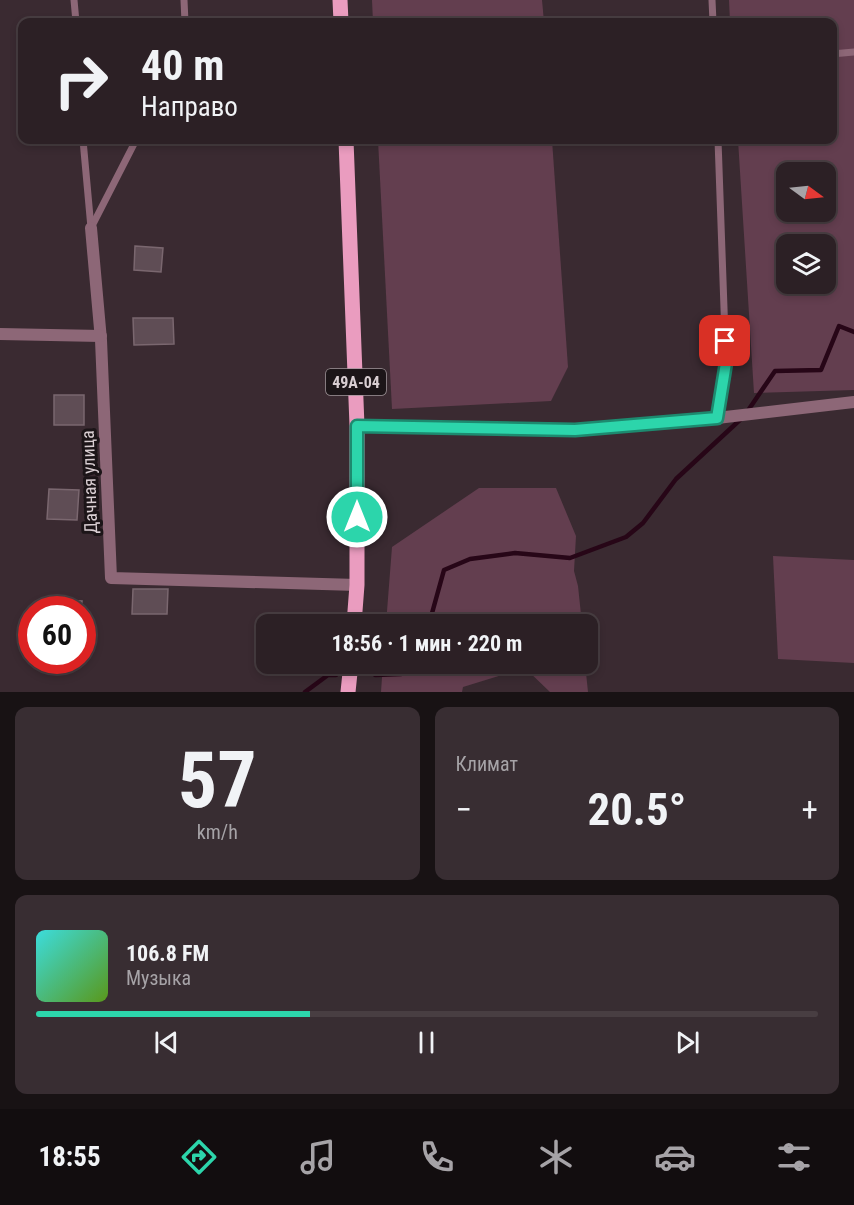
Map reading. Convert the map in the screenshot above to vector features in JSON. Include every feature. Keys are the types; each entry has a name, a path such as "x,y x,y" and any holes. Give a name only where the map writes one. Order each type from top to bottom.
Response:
{"main road":[{"path":"340,0 341,18"},
{"name":"49А-04","path":"346,144 357,426 357,585 355,614"},
{"path":"348,692 350,674"}],"street":[{"name":"Дачная улица","path":"91,228 100,336 111,578 357,585"},
{"path":"0,334 100,336"},
{"path":"357,426 575,430 717,418 854,402"}],"lane":[{"path":"74,0 76,18"},
{"path":"184,0 185,18"},
{"path":"712,0 713,18"},
{"path":"837,53 854,51"},
{"name":"Дачная улица","path":"83,144 91,228"},
{"path":"91,228 134,144"},
{"path":"717,418 726,363 718,144"}],"shaded area":[{"path":"372,0 542,0 544,18 373,18"},
{"path":"729,0 854,0 854,390 754,393 738,144 837,144 837,18 730,18"},
{"path":"378,144 552,144 568,367 551,401 392,409"},
{"path":"479,488 556,488 576,536 574,571 581,614 387,614 392,547"},
{"path":"773,556 854,560 854,663 778,659"},
{"path":"382,674 505,674 463,687 462,692 381,692"},
{"path":"531,674 586,674 588,692 550,692"}],"building":[{"path":"135,246 163,248 161,272 134,270"},
{"path":"133,318 173,318 174,344 134,345"},
{"path":"54,395 84,395 84,425 54,425"},
{"path":"49,489 79,490 77,520 47,519"},
{"path":"133,589 168,589 167,614 132,614"}],"waterway":[{"path":"747,412 775,371 821,370 839,326 854,332"},
{"path":"432,614 444,570 470,559 515,553 570,558 626,537 643,523 676,479 742,418"},
{"path":"375,675 401,674"},
{"path":"305,692 328,675 336,675"}],"route":[{"path":"357,517 357,426 575,430 717,418 726,363 725,341"}]}
